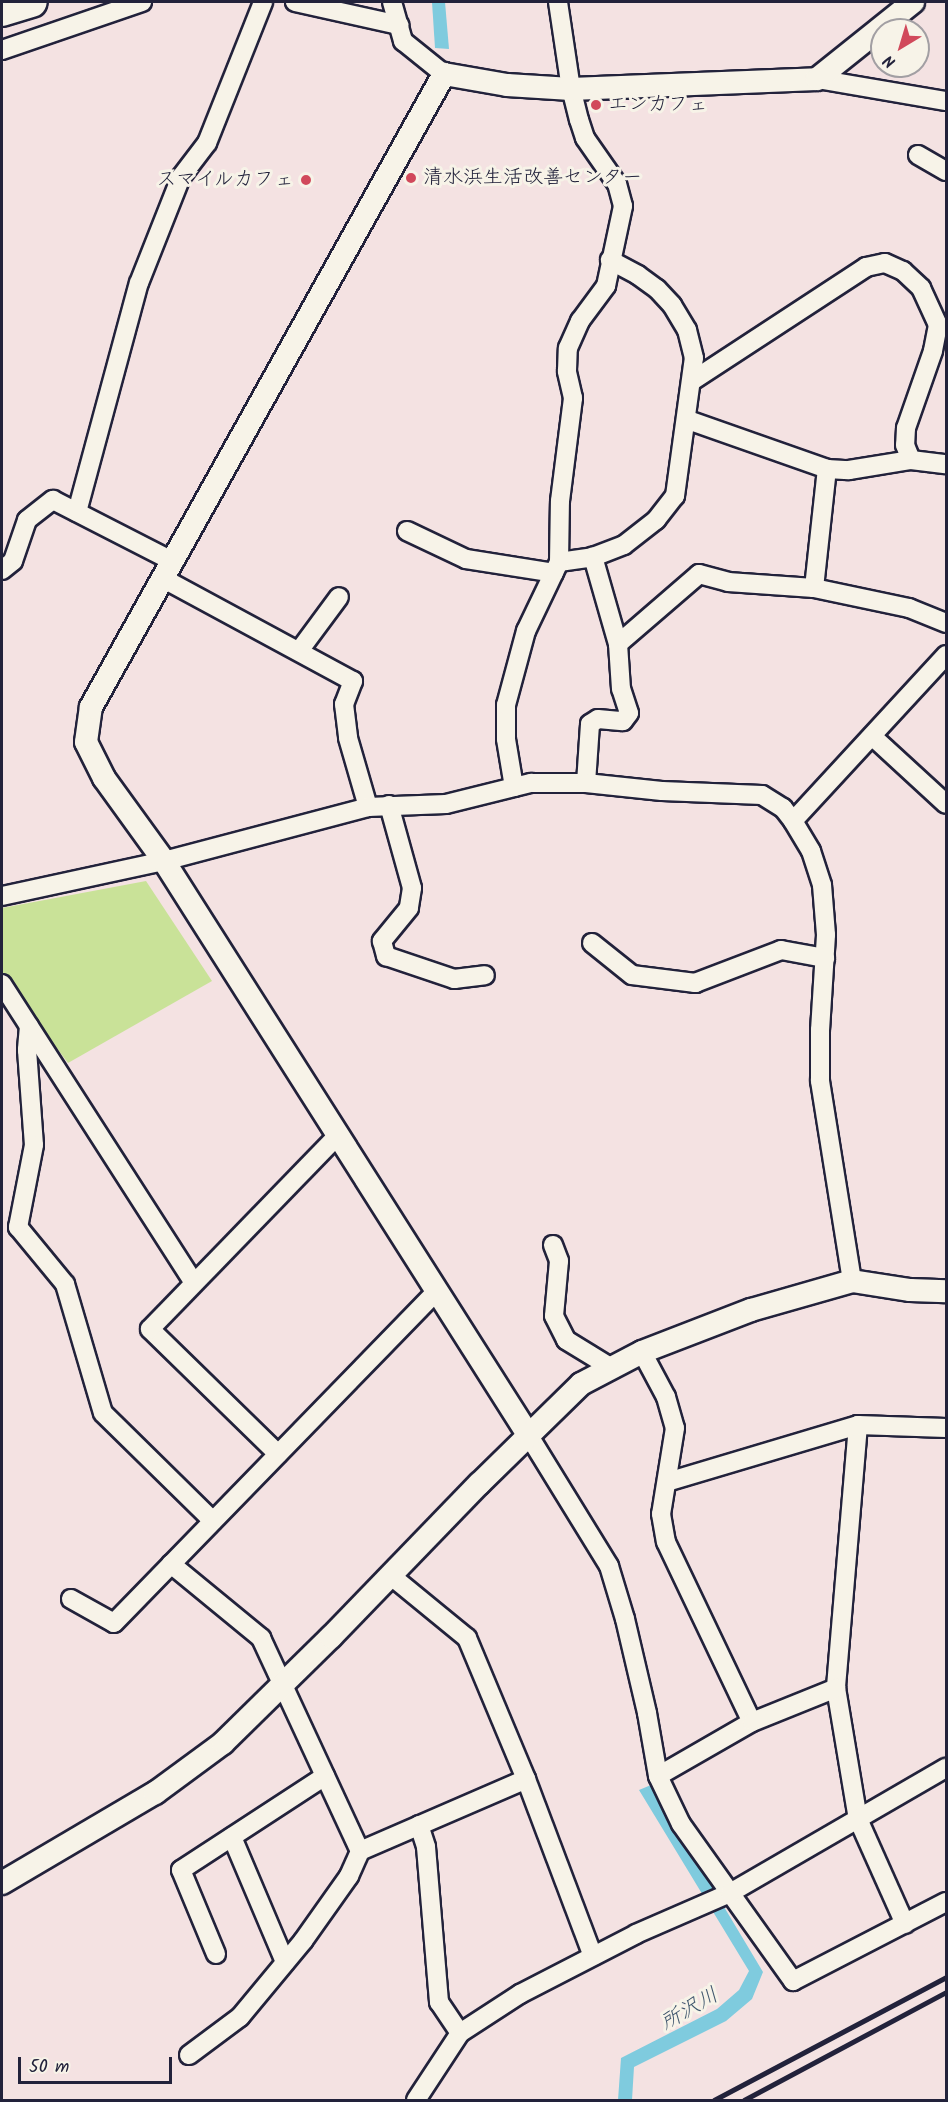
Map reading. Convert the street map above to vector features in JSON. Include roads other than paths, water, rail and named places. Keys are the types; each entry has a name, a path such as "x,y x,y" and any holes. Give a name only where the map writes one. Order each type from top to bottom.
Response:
{"highway":[{"path":"2,11 32,2"}],"street":[{"path":"2,50 142,2"},
{"path":"76,512 138,283 181,177 207,143 263,2"},
{"path":"295,2 399,25"},
{"path":"392,2 403,41 444,74 507,85 571,89 817,79 946,101"},
{"path":"514,787 506,739 506,705 525,631 556,567 560,501 573,398 567,371 568,348 580,321 606,286 623,206 618,184 585,138 571,89 558,2"},
{"path":"817,79 913,2"},
{"path":"444,74 169,571 91,707 86,742 104,778 164,861 609,1566 647,1713 658,1776 681,1824 793,1981 946,1902"},
{"path":"918,155 946,171"},
{"path":"407,531 466,559 556,567 593,557 624,545 656,520 675,496 688,420 694,358 687,330 672,305 638,275 610,260"},
{"path":"692,381 866,267 885,263 903,271 921,288 938,326 933,351 906,428 905,445 911,460"},
{"path":"688,420 827,469 849,470 911,460 946,464"},
{"path":"814,588 827,469"},
{"path":"2,570 13,561 27,520 53,500 76,512 298,651 353,681 344,704 348,738 368,807"},
{"path":"586,783 590,724 598,719 623,721 629,713 621,689 618,644 593,557"},
{"path":"618,644 699,574 728,582 814,588 909,608 946,623"},
{"path":"298,651 339,597"},
{"path":"793,820 946,656"},
{"path":"872,736 946,804"},
{"path":"2,896 164,861 368,807 446,804 531,783 586,783 662,791 762,795 783,808 793,820 811,850 822,885 826,935 820,1081 852,1281"},
{"path":"389,805 412,888 409,908 382,941 386,956 454,979 485,975"},
{"path":"592,943 632,975 694,982 781,950 825,958"},
{"path":"2,984 194,1283"},
{"path":"29,1026 27,1050 34,1145 18,1227 65,1284 103,1413 213,1521"},
{"path":"279,1454 150,1329 338,1135"},
{"path":"553,1245 559,1262 554,1316 566,1341 610,1367"},
{"path":"2,1883 155,1793 223,1743 574,1390 610,1367 642,1352 751,1310 852,1281 910,1290 946,1291"},
{"path":"71,1599 114,1623 437,1291"},
{"path":"642,1352 666,1397 675,1428 661,1514 666,1542 752,1722"},
{"path":"667,1482 858,1425 946,1428"},
{"path":"858,1425 836,1688 858,1819 905,1924"},
{"path":"171,1564 261,1638 360,1851"},
{"path":"390,1575 467,1638 526,1779 593,1956"},
{"path":"658,1776 752,1722 836,1688"},
{"path":"416,2100 460,2033 520,1994 593,1956 730,1893 946,1768"},
{"path":"216,1954 181,1870 325,1776"},
{"path":"189,2055 240,2017 285,1962 349,1876 360,1851 526,1779"},
{"path":"419,1825 426,1846 439,2002 460,2033"},
{"path":"232,1836 285,1962"}],"water":[{"path":"432,2 445,2 449,49 435,48"},
{"path":"651,1785 763,1972 752,1999 726,2021 634,2067 632,2100 618,2100 621,2058 717,2009 739,1990 749,1971 639,1790"}],"railway":[{"path":"714,2100 946,1977"},
{"path":"744,2100 946,1992"}],"place":[{"name":"エンカフェ","path":"596,105"},
{"name":"清水浜生活改善センター","path":"411,178"},
{"name":"スマイルカフェ","path":"306,180"}],"water label":[{"name":"所沢川","path":"690,2010"}]}
